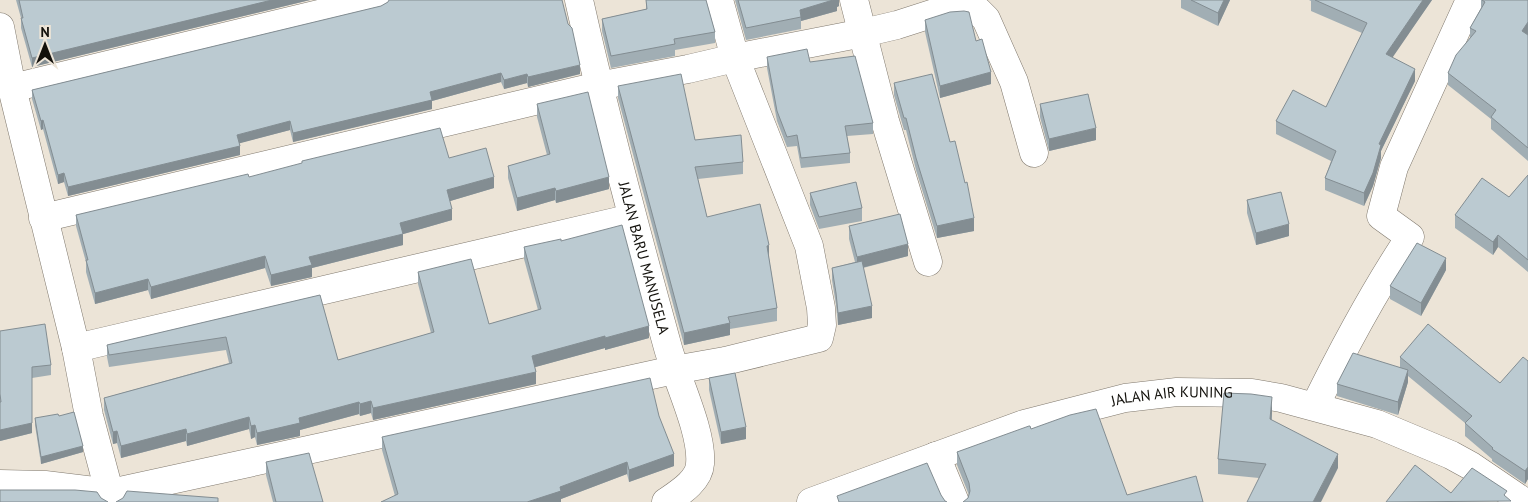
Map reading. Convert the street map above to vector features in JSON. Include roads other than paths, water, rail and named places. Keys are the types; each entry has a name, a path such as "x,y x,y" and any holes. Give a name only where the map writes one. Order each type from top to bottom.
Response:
{"street":[{"path":"12,88 377,0"},
{"name":"JALAN BARU MANUSELA","path":"579,0 598,86 632,218 674,370 693,421 700,454 700,466 697,474 685,488 666,502"},
{"path":"0,484 46,486 111,498 674,370 725,361 819,338 822,325 821,308 808,246 735,58 719,0"},
{"path":"854,0 885,121 928,262"},
{"path":"1315,406 1344,346 1370,300 1410,237 1381,216 1391,176 1470,0"},
{"path":"44,218 598,86 688,70 735,58 863,32 947,9 965,6 978,11 986,18 1014,82 1034,153"},
{"path":"0,27 12,88 76,348 89,416 111,498"},
{"path":"76,348 632,218"},
{"name":"JALAN AIR KUNING","path":"811,502 1024,424 1125,398 1177,392 1214,392 1252,393 1281,398 1377,424 1451,455 1485,475 1524,502"},
{"path":"936,456 956,502"}]}
